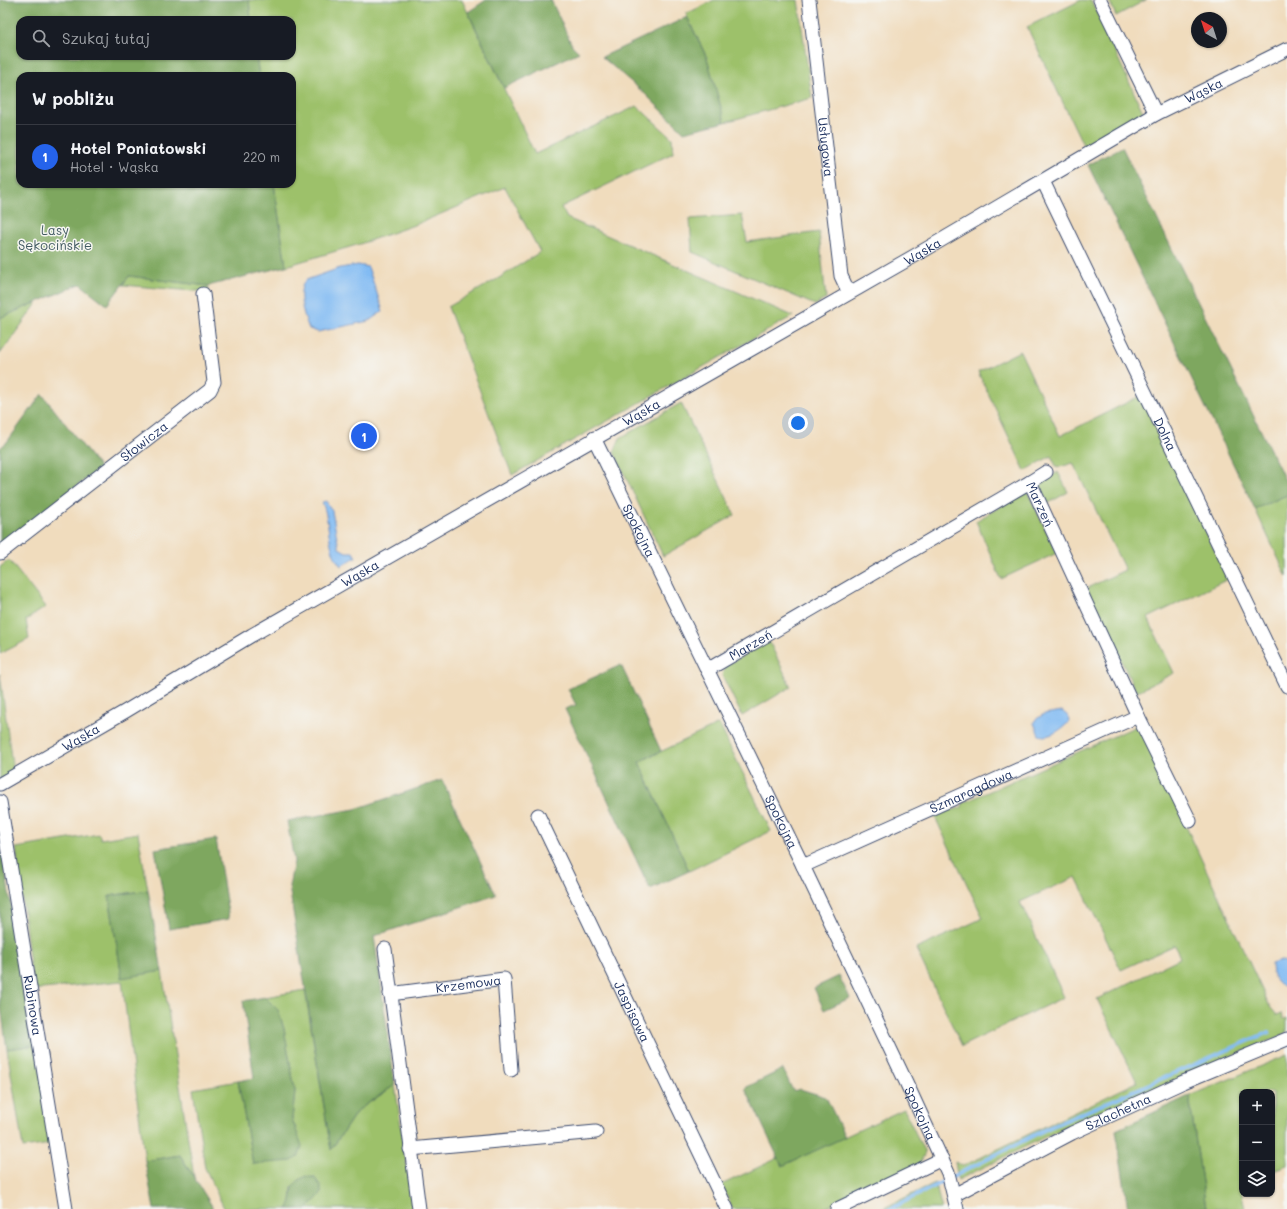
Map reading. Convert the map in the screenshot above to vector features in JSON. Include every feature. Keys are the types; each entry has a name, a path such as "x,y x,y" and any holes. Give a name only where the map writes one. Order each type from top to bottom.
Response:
{"street":[{"name":"Usługowa","path":"809,0 841,276 849,292"},
{"path":"1100,0 1156,114"},
{"name":"Wąska","path":"0,784 126,711 252,635 1043,181 1156,114 1287,49"},
{"name":"Dolna","path":"1043,181 1287,686"},
{"name":"Słowicza","path":"0,553 210,390 214,382 203,294"},
{"name":"Spokojna","path":"594,438 804,866 942,1158 951,1184 957,1209"},
{"path":"1030,482 1046,472"},
{"name":"Marzeń","path":"707,670 1030,482 1138,716 1190,821"},
{"name":"Szmaragdowa","path":"804,866 1138,716"},
{"name":"Rubinowa","path":"0,802 66,1209"},
{"name":"Jaspisowa","path":"538,815 727,1209"},
{"path":"385,949 419,1209"},
{"name":"Krzemowa","path":"390,994 504,979 511,1070"},
{"name":"Szlachetna","path":"951,1184 1072,1133 1181,1083 1287,1039"},
{"path":"410,1149 596,1132"},
{"path":"837,1209 942,1158"}],"green space":[{"name":"Lasy Sękocińskie","path":"0,0 249,0 251,16 16,16 16,60 257,60 258,72 16,72 16,188 275,188 286,266 208,286 129,276 107,305 80,284 0,318"},
{"path":"249,0 462,0 535,154 637,106 672,138 673,153 561,207 567,218 793,316 512,475 448,307 499,278 540,252 505,187 417,224 360,244 286,266 275,188 296,188 296,72 258,72 257,60 296,60 296,16 251,16"},
{"path":"486,0 551,0 572,45 579,52 504,88 468,12"},
{"path":"714,0 798,0 812,98 725,122 707,58 686,14"},
{"path":"1081,0 1091,0 1143,112 1084,147 1027,27"},
{"path":"1109,0 1146,0 1116,16"},
{"path":"687,17 707,58 725,122 684,132 644,93 602,57"},
{"path":"1122,147 1287,484 1287,495 1255,509 1088,165"},
{"path":"742,215 747,242 819,232 826,299 815,305 692,252 690,219"},
{"path":"129,276 208,286 209,291 123,285"},
{"path":"38,302 0,354 0,318"},
{"path":"1020,351 1060,436 1142,395 1228,579 1148,618 1174,673 1136,692 1087,588 1125,570 1073,463 1057,468 1051,456 1025,471 978,372"},
{"path":"42,394 100,468 0,547 0,448 7,442"},
{"path":"681,403 735,515 663,556 614,452 620,438"},
{"path":"1058,472 1068,492 1047,504 1041,486 1044,481"},
{"path":"1027,491 1057,553 1001,579 976,521"},
{"path":"1287,495 1287,577 1255,509"},
{"path":"9,560 46,607 26,620 29,639 0,654 0,567"},
{"path":"769,641 791,687 742,716 722,675 725,666"},
{"path":"621,665 661,751 639,762 689,871 650,889 565,709 576,705 568,689"},
{"path":"0,674 13,772 0,780"},
{"path":"719,724 771,831 689,871 639,762"},
{"path":"1139,725 1270,1007 1277,1015 1282,1013 1284,1019 1287,1018 1287,1033 1063,1128 958,1180 955,1162 963,1166 1137,1082 1097,999 1180,958 1175,945 1121,970 1076,877 1020,902 1064,997 962,1046 916,949 983,918 934,815 950,808 954,810 962,807 963,803"},
{"path":"442,780 496,895 374,936 395,1085 357,1111 331,1150 289,886 294,861 287,821 355,809"},
{"path":"138,833 148,890 109,896 122,977 162,971 194,1177 180,1155 145,1161 122,981 33,990 16,848 99,834 101,839"},
{"path":"216,839 229,919 169,929 155,849"},
{"path":"0,842 36,1045 7,1049 0,1001"},
{"path":"148,890 162,971 122,978 109,896"},
{"path":"839,976 850,998 824,1010 814,988"},
{"path":"305,990 331,1150 357,1111 395,1085 413,1209 307,1209 314,1202 292,1187 291,1204 287,1209 225,1209 223,1206 205,1168 193,1089 238,1081 253,1164 268,1162 296,1129 292,1119 295,1091 284,1029 278,1010 265,997"},
{"path":"265,997 278,1010 284,1029 295,1091 292,1119 302,1146 299,1156 292,1161 253,1164 238,1081 254,1078 243,1001"},
{"path":"36,1045 51,1144 23,1148 7,1049"},
{"path":"1287,1055 1287,1165 1275,1169 1275,1089 1239,1089 1239,1197 1243,1197 1245,1209 1199,1209 1206,1208 1189,1096"},
{"path":"783,1069 793,1091 800,1089 826,1097 845,1137 782,1166 745,1088"},
{"path":"1189,1096 1206,1208 1128,1209 1116,1130"},
{"path":"904,1109 925,1153 919,1165 822,1209 733,1209 721,1185 778,1158 782,1166"},
{"path":"180,1155 212,1206 212,1209 154,1209 145,1161"},
{"path":"306,1176 315,1178 321,1187 321,1194 307,1209 287,1209 290,1204 293,1187"},
{"path":"935,1183 942,1209 882,1209"}],"water":[{"path":"358,265 368,267 383,311 369,321 318,332 309,329 303,311 301,297 301,290 306,280 340,268"},
{"path":"326,501 332,511 339,548 346,552 353,552 356,557 341,566 336,559 331,544 327,518 322,502"},
{"path":"1062,711 1068,716 1069,722 1059,730 1047,736 1039,735 1034,723 1035,720 1044,714"},
{"path":"1281,961 1287,962 1287,989 1277,982 1272,973 1271,964"}],"waterway":[{"path":"890,1209 1048,1128 1269,1032"}],"place":[{"name":"Hotel Poniatowski","path":"364,436"}]}
